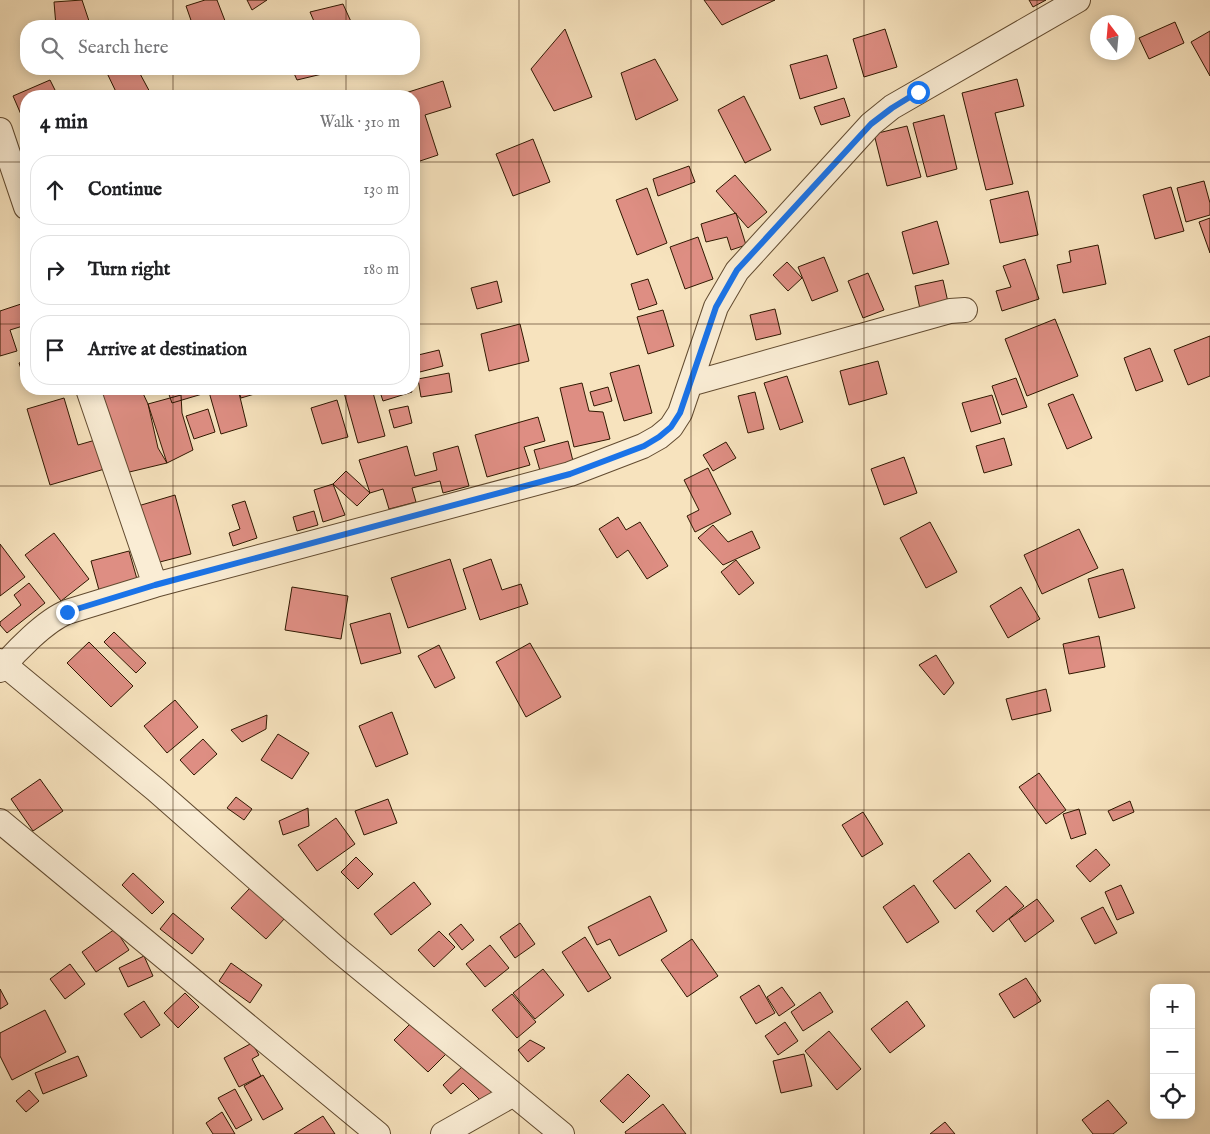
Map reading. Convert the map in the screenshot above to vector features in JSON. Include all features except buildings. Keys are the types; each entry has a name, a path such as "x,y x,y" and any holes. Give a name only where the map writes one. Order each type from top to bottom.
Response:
{"street":[{"path":"562,1134 512,1095 338,950 156,790 2,665 55,617 93,603 570,474 644,446 659,437 671,427 680,413 716,307 737,270 871,124 892,108 1078,0"},
{"path":"0,130 20,189"},
{"path":"690,384 941,314 965,310"},
{"path":"90,395 155,585"},
{"path":"0,821 378,1134"},
{"path":"443,1134 512,1095"}],"route":[{"path":"67,612 155,585 551,480 644,446 659,437 671,427 680,413 716,307 737,270 871,124 918,92"}]}
